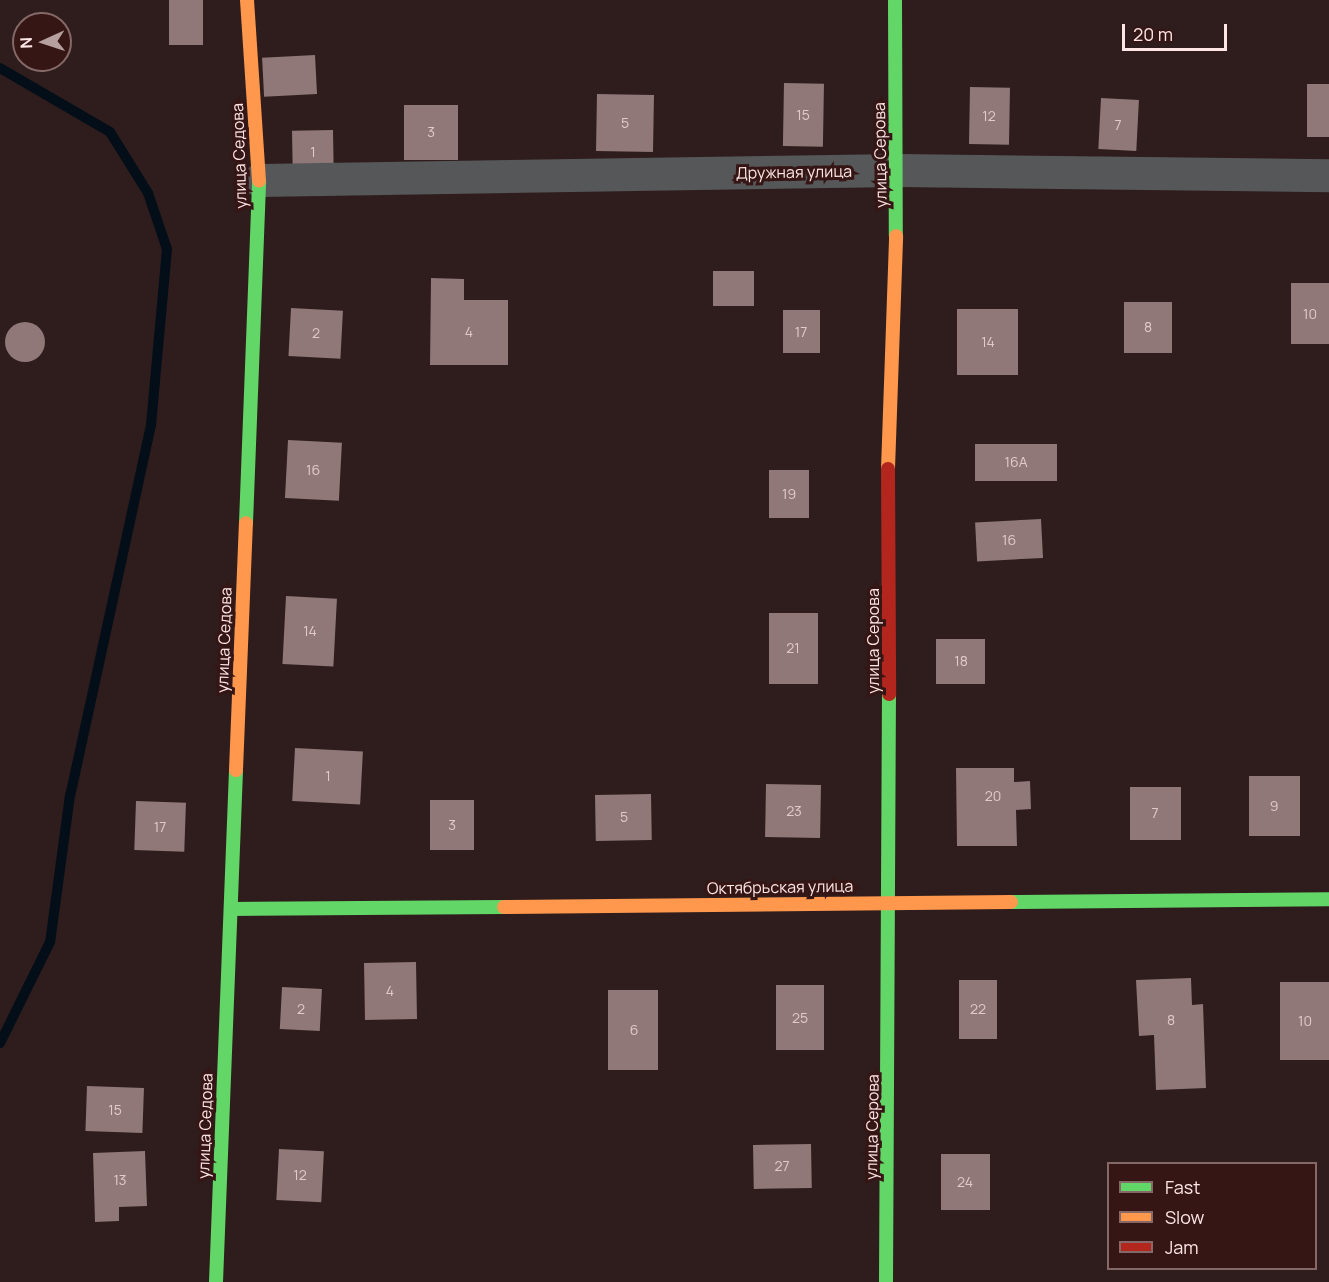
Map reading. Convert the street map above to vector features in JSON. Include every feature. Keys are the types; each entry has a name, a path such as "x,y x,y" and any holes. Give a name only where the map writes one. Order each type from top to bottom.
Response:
{"street":[{"name":"улица Седова","path":"216,1282 259,180 248,0"},
{"name":"улица Серова","path":"886,1282 891,902 888,460 899,170 895,0"},
{"name":"Дружная улица","path":"259,180 899,170 1329,176"},
{"name":"Октябрьская улица","path":"231,909 1329,899"}],"building":[{"path":"169,0 203,0 203,45 169,45"},
{"path":"315,55 317,94 264,97 262,58"},
{"path":"784,83 824,84 823,147 783,146"},
{"path":"1307,84 1329,84 1329,137 1307,137"},
{"path":"970,87 1010,88 1009,145 969,144"},
{"path":"597,94 654,95 653,152 596,151"},
{"path":"1101,98 1139,100 1136,151 1098,149"},
{"path":"404,105 458,105 458,160 404,160"},
{"path":"333,130 334,172 293,173 292,131"},
{"path":"713,271 754,271 754,306 713,306"},
{"path":"431,278 464,279 464,300 508,300 508,365 430,365"},
{"path":"1291,283 1329,283 1329,344 1291,344"},
{"path":"1124,302 1172,302 1172,353 1124,353"},
{"path":"291,308 343,311 340,359 288,356"},
{"path":"957,309 1018,309 1018,375 957,375"},
{"path":"783,310 820,310 820,353 783,353"},
{"path":"25,322 33,323 39,328 44,334 44,350 39,356 33,361 25,362 17,361 11,356 6,350 5,342 6,334 11,328 17,323"},
{"path":"288,440 342,443 339,501 285,498"},
{"path":"975,444 1057,444 1057,481 975,481"},
{"path":"769,470 809,470 809,518 769,518"},
{"path":"1041,519 1043,558 977,561 975,522"},
{"path":"286,596 337,599 333,667 282,664"},
{"path":"769,613 818,613 818,684 769,684"},
{"path":"936,639 985,639 985,684 936,684"},
{"path":"295,748 363,752 360,804 292,801"},
{"path":"956,768 1014,768 1014,782 1030,781 1031,809 1016,810 1017,846 957,846"},
{"path":"1249,776 1300,776 1300,836 1249,836"},
{"path":"766,784 821,785 820,838 765,837"},
{"path":"1130,787 1181,787 1181,840 1130,840"},
{"path":"651,794 652,840 596,841 595,795"},
{"path":"430,800 474,800 474,850 430,850"},
{"path":"136,801 186,803 184,852 134,850"},
{"path":"416,962 417,1019 365,1020 364,963"},
{"path":"1191,978 1192,1005 1203,1004 1206,1088 1156,1090 1154,1035 1139,1036 1136,980"},
{"path":"959,980 997,980 997,1039 959,1039"},
{"path":"1280,982 1329,982 1329,1060 1280,1060"},
{"path":"776,985 824,985 824,1050 776,1050"},
{"path":"282,987 322,989 320,1031 280,1029"},
{"path":"608,990 658,990 658,1070 608,1070"},
{"path":"87,1086 144,1088 142,1133 85,1131"},
{"path":"811,1144 812,1188 754,1189 753,1145"},
{"path":"279,1149 324,1151 321,1202 276,1200"},
{"path":"145,1151 147,1206 119,1207 119,1221 95,1222 93,1153"},
{"path":"941,1154 990,1154 990,1210 941,1210"}],"waterway":[{"path":"0,68 110,132 148,193 167,249 151,425 70,795 50,942 0,1043"}],"traffic: fast":[{"path":"895,0 896,236"},
{"path":"246,523 259,181"},
{"path":"886,1282 889,694"},
{"path":"216,1282 236,770"},
{"path":"1011,902 1329,899"},
{"path":"231,909 504,907"}],"traffic: slow":[{"path":"247,0 259,181"},
{"path":"888,469 896,236"},
{"path":"236,770 246,523"},
{"path":"504,907 1011,902"}],"traffic: jam":[{"path":"888,469 889,694"}]}
